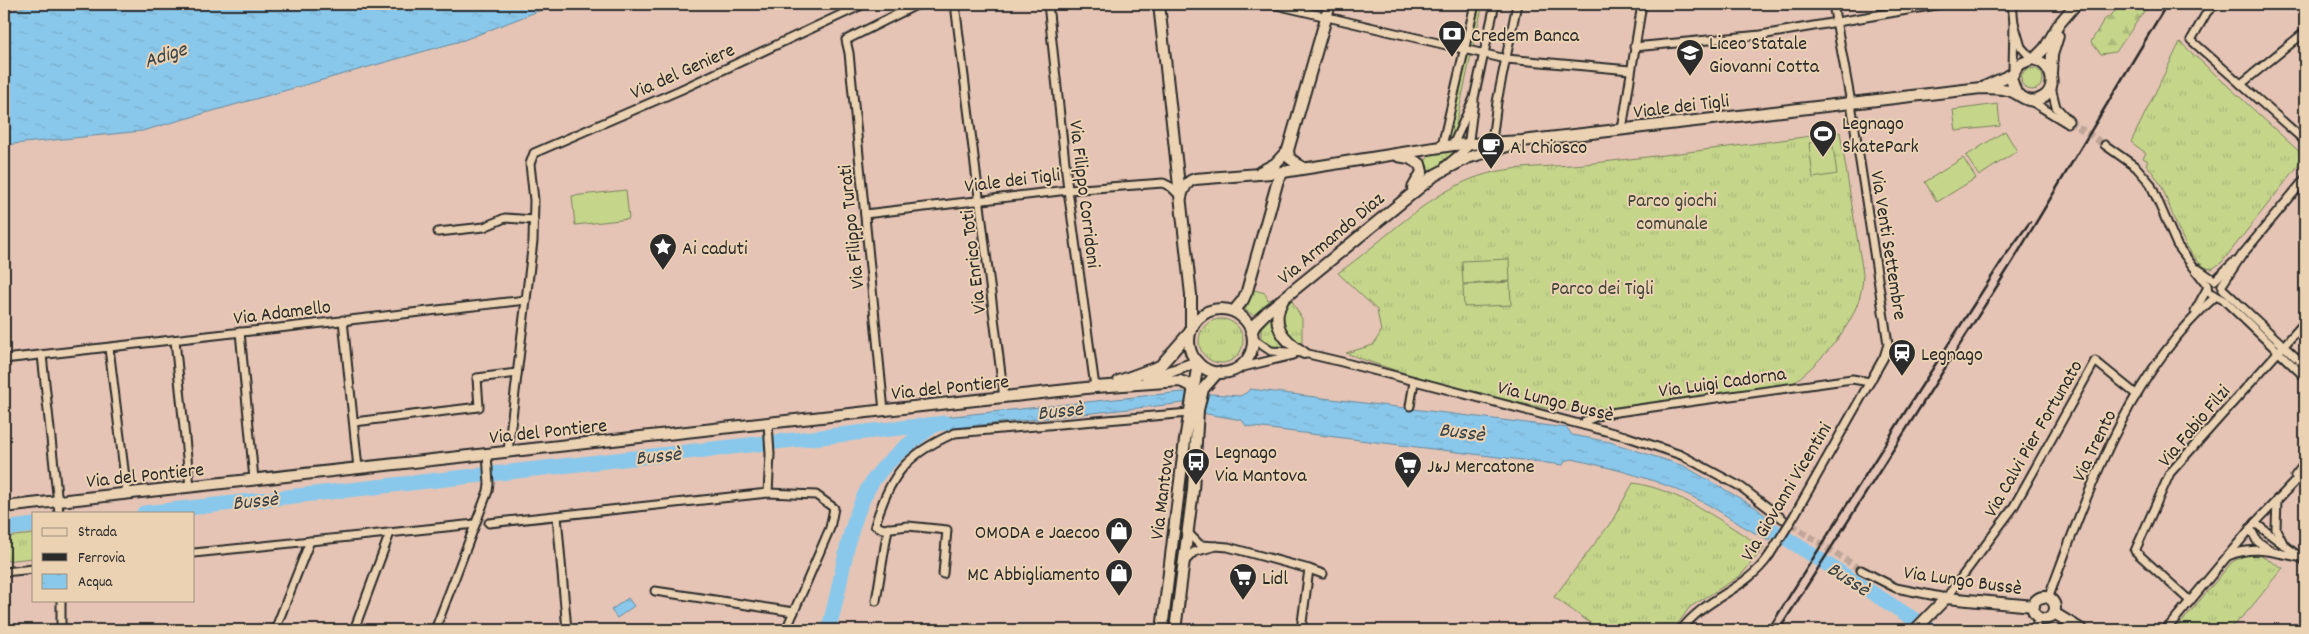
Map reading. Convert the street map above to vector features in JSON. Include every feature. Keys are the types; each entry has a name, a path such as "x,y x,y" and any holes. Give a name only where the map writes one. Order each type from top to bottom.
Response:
{"street":[{"name":"Via del Geniere","path":"534,220 531,160 537,150 680,90 864,4"},
{"name":"Via Filippo Turati","path":"884,411 850,52 846,40 916,5 924,4"},
{"name":"Via Enrico Toti","path":"956,4 1004,398"},
{"name":"Via Filippo Corridoni","path":"1048,4 1068,190 1096,387"},
{"path":"1159,4 1191,295 1191,331 1191,351 1197,362 1210,371 1218,372 1236,369 1247,359 1252,335 1244,318 1234,311 1225,309 1206,312 1198,318 1191,331"},
{"path":"1272,4 1506,59 1630,70"},
{"path":"1303,168 1288,158 1288,150 1330,4"},
{"path":"1442,146 1475,4"},
{"path":"1453,145 1474,98 1494,4"},
{"path":"1492,141 1497,102 1517,4"},
{"path":"1622,130 1630,70 1642,4"},
{"name":"Via Venti Settembre","path":"1833,4 1851,103 1888,344"},
{"path":"1634,47 1761,35 1942,4"},
{"path":"2012,4 2014,24 2012,83 2016,94"},
{"path":"2216,4 2207,12 2191,40 2305,141"},
{"name":"Viale dei Tigli","path":"1981,88 2013,73 2021,62 2033,59 2045,48 2059,24 2074,7"},
{"name":"Viale dei Tigli","path":"2051,86 2055,43 2074,7"},
{"path":"2014,24 2021,47 2033,59 2046,65 2052,74"},
{"path":"2241,84 2305,32"},
{"path":"2026,100 2035,100 2043,97 2051,86"},
{"path":"2026,100 2045,108 2068,122 2056,107 2051,86"},
{"name":"Viale dei Tigli","path":"1191,180 1283,172 1442,146 1492,141 1522,141 1981,88 2006,90 2026,100"},
{"path":"1469,144 1475,107 1474,98"},
{"name":"Via Armando Diaz","path":"1435,175 1483,152 1522,141"},
{"name":"Via Armando Diaz","path":"1252,335 1262,317 1339,255 1410,193 1465,151 1469,144"},
{"path":"2105,145 2136,167 2150,183 2177,244 2195,267 2210,294 2220,291"},
{"path":"1254,175 1275,164 1288,150"},
{"name":"Viale dei Tigli","path":"1385,156 1401,156 1420,164 1422,172 1410,193"},
{"path":"1178,169 1185,178 1191,180 1181,197"},
{"path":"1178,169 1163,183 1171,186 1181,197"},
{"path":"1234,311 1246,295 1278,180 1283,172"},
{"path":"2207,287 2242,255 2305,179"},
{"name":"Viale dei Tigli","path":"865,214 1068,190 1163,183"},
{"path":"438,232 484,227 505,218 534,220 508,451"},
{"name":"Via Trento","path":"2048,599 2075,523 2100,461 2137,395 2166,350 2191,318 2220,291 2242,255"},
{"path":"2195,267 2214,280 2220,291 2281,349 2305,377"},
{"name":"Via Trento","path":"2191,318 2207,287"},
{"path":"1285,298 1278,314 1278,329 1286,342 1304,353"},
{"name":"Via Adamello","path":"4,359 526,300"},
{"path":"343,320 358,468"},
{"name":"Via Fabio Filzi","path":"2190,602 2135,551 2170,473 2305,322"},
{"name":"Via del Pontiere","path":"1096,387 1160,366 1191,331"},
{"path":"240,332 254,479"},
{"name":"Via Lungo Bussè","path":"1252,335 1268,350 1304,353 1625,436 1688,459 1741,487 1783,519"},
{"path":"175,340 190,487"},
{"name":"Via Giovanni Vicentini","path":"1681,630 1700,609 1753,576 1769,556 1794,516 1870,382 1884,357 1888,344"},
{"path":"109,348 128,494"},
{"path":"2281,349 2305,366"},
{"name":"Via Lungo Bussè","path":"1236,369 1269,359 1304,353"},
{"path":"42,354 59,507"},
{"name":"Via del Pontiere","path":"1132,384 1197,362"},
{"name":"Via Mantova","path":"1162,630 1192,410 1198,390 1197,362"},
{"name":"Via Calvi Pier Fortunato","path":"1946,598 2014,508 2095,362 2137,395"},
{"name":"Via Mantova","path":"1198,390 1218,372"},
{"path":"354,422 479,407 477,378 517,373"},
{"name":"Via Luigi Cadorna","path":"1584,425 1585,421 1603,414 1852,379 1870,382"},
{"name":"Via del Pontiere","path":"4,507 59,507 128,494 254,479 358,468 487,458 508,451 768,428 884,411 1096,387 1180,381 1198,390"},
{"path":"1410,406 1414,382"},
{"path":"943,574 947,530 908,526 888,528 875,525 883,498 901,467 929,444 955,433 1192,410"},
{"name":"Via Mantova","path":"1175,630 1188,533 1192,410"},
{"path":"768,428 770,454 768,493"},
{"path":"435,630 476,524 489,484 487,458"},
{"path":"2283,493 2305,463"},
{"path":"2166,630 2253,526 2305,471"},
{"path":"489,523 768,493 816,495 834,508 830,528 786,630"},
{"path":"2277,499 2276,529 2286,548"},
{"path":"557,516 567,630"},
{"path":"195,553 476,524"},
{"path":"2253,526 2302,559"},
{"path":"2253,526 2257,541 2272,552"},
{"path":"876,601 888,528"},
{"path":"354,630 390,533"},
{"path":"1188,533 1200,545 1228,546 1324,574"},
{"path":"275,630 310,541"},
{"path":"1184,562 1194,552 1216,546"},
{"path":"2226,557 2241,550 2257,548 2302,559"},
{"path":"4,572 32,569"},
{"path":"1301,630 1309,569"},
{"name":"Via Lungo Bussè","path":"1861,570 1896,588 1946,598 2034,606"},
{"path":"655,591 794,612"},
{"path":"1915,630 1933,614 1946,598"},
{"path":"2039,599 2048,599 2054,605 2054,613 2049,618 2040,618 2034,612 2034,606 2039,599"},
{"path":"61,630 62,602"},
{"path":"2054,613 2082,630"},
{"path":"2033,630 2040,618"}],"green space":[{"path":"1479,4 1483,4 1473,46 1469,45"},
{"path":"2124,4 2149,4 2116,52 2101,54 2091,42 2103,21"},
{"path":"2180,42 2305,157 2222,262 2212,269 2203,266 2188,248 2162,187 2146,164 2148,161 2143,158 2146,153 2131,142"},
{"path":"1467,54 1471,55 1453,138 1448,138"},
{"path":"2032,68 2040,71 2043,79 2040,87 2032,90 2024,87 2021,79 2024,71"},
{"path":"1998,104 2000,126 1956,131 1953,110"},
{"path":"2005,131 2017,151 1979,176 1966,156"},
{"name":"Parco dei Tigli","path":"1840,132 1863,274 1861,290 1857,306 1840,336 1805,374 1792,384 1594,413 1593,411 1549,409 1534,406 1411,375 1346,353 1373,345 1381,332 1377,310 1338,273 1403,221 1437,197 1474,178 1518,168 1579,165 1625,160"},
{"name":"Legnago SkatePark","path":"1832,140 1837,174 1813,178 1809,143"},
{"path":"1462,149 1424,179 1428,167 1425,161 1432,152"},
{"path":"1963,158 1976,178 1937,202 1925,182"},
{"path":"626,190 629,219 575,225 572,196"},
{"path":"1509,259 1510,281 1463,284 1462,261"},
{"path":"1510,282 1511,305 1464,307 1463,285"},
{"path":"1254,290 1265,293 1268,300 1274,299 1253,315 1245,310"},
{"path":"1291,299 1302,319 1302,346 1298,345 1282,329 1282,311"},
{"path":"1273,314 1275,331 1284,347 1269,347 1261,340 1261,328"},
{"path":"1217,319 1225,319 1237,325 1243,341 1237,357 1225,363 1217,363 1205,357 1199,345 1199,337 1205,325"},
{"path":"1192,425 1184,522 1182,522"},
{"path":"1633,483 1667,492 1684,500 1718,518 1764,548 1740,576 1690,607 1673,630 1600,630 1554,597 1612,521"},
{"path":"1181,526 1184,526 1170,630 1168,630"},
{"path":"32,534 32,558 4,561 4,537"},
{"path":"2246,555 2259,555 2283,568 2246,613 2230,627 2223,630 2175,630 2232,562"}],"water":[{"name":"Adige","path":"31,4 556,4 464,40 142,131 4,145 4,14"},
{"path":"1250,389 1567,428 1572,435 1610,442 1684,466 1755,507 1778,526 1769,540 1708,505 1668,486 1621,471 1572,459 1565,461 1563,465 1246,426 1242,420 1207,414 1184,403 926,431 925,419 1182,392 1240,396"},
{"path":"628,598 634,606 617,618 611,610"}],"waterway":[{"name":"Bussè","path":"153,512 945,423"},
{"path":"828,630 849,539 869,487 890,461 933,426"},
{"name":"Bussè","path":"1757,520 1931,630"},
{"name":"Bussè","path":"4,529 32,525"}],"tunnel":[{"path":"2069,121 2105,145"},
{"path":"1783,519 1861,570"}],"railway":[{"path":"1779,630 2013,261 2167,4"},
{"path":"1768,630 1917,393 2005,256 2030,222"}],"place":[{"name":"Credem Banca","path":"1452,58"},
{"name":"Liceo Statale Giovanni Cotta","path":"1690,77"},
{"name":"Legnago SkatePark","path":"1823,158"},
{"name":"Al Chiosco","path":"1491,170"},
{"name":"Ai caduti","path":"663,271"},
{"name":"Legnago","path":"1902,377"},
{"name":"Legnago Via Mantova","path":"1196,486"},
{"name":"J&J Mercatone","path":"1408,489"},
{"name":"OMODA e Jaecoo","path":"1119,555"},
{"name":"MC Abbigliamento","path":"1119,597"},
{"name":"Lidl","path":"1243,601"}],"park label":[{"name":"Parco giochi comunale","path":"1672,210"}]}
